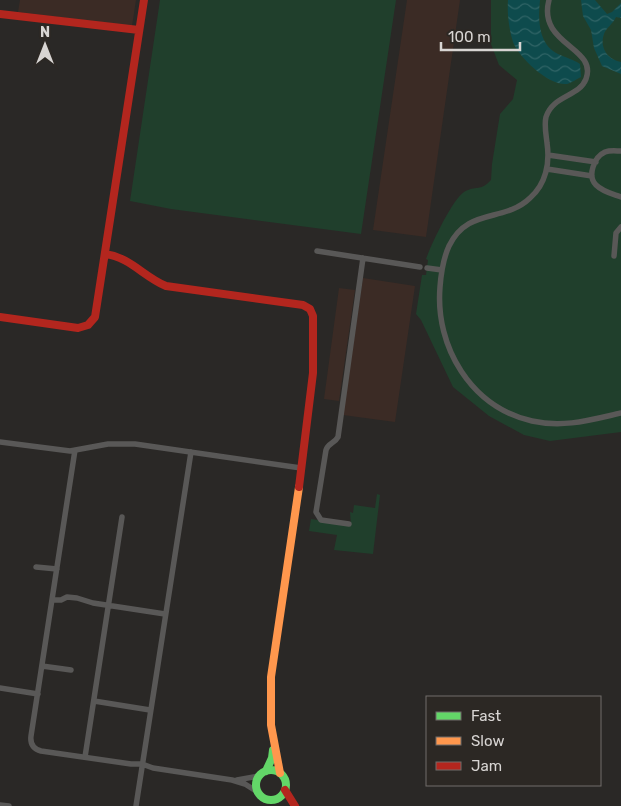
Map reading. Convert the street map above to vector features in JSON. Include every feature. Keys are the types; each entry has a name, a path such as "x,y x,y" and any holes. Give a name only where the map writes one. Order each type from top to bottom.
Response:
{"street":[{"path":"0,317 82,328 88,325 96,314 144,0"},
{"path":"550,0 548,13 552,29 582,57 587,70 586,79 580,87 559,99 548,112 545,128 548,155 547,170 537,190 525,202 510,210 478,218 463,228 448,248 442,270 440,314 446,343 463,375 487,399 515,415 550,424 586,422 621,413"},
{"path":"0,14 139,30"},
{"path":"621,151 605,152 599,156 592,176 594,183 600,188 621,197"},
{"path":"548,155 596,162"},
{"path":"547,170 592,176"},
{"path":"614,256 616,233 621,227"},
{"path":"317,251 442,270"},
{"path":"105,254 122,256 154,280 166,286 303,306 310,309 312,313 314,323 314,364 310,412 271,677 270,715 274,745 280,773 286,783 285,790 277,799"},
{"path":"349,524 321,520 317,516 316,510 326,450 338,437 363,258"},
{"path":"0,442 61,450 75,450 108,444 126,444 302,468"},
{"path":"75,450 31,736 32,744 41,751 232,780 245,784 265,799 277,799 294,806"},
{"path":"136,806 190,452"},
{"path":"85,757 122,517"},
{"path":"36,566 57,569"},
{"path":"52,600 60,600 67,597 77,598 90,603 165,614"},
{"path":"42,666 72,670"},
{"path":"0,688 38,694"},
{"path":"94,701 150,710"},
{"path":"256,791 256,780 272,758 274,745"},
{"path":"232,780 246,779 262,773 275,771 280,773"},
{"path":"285,790 294,806"},
{"path":"0,805 9,806"}],"shaded area":[{"path":"20,0 136,0 132,26 18,12"},
{"path":"407,0 460,0 426,237 373,230"},
{"path":"363,278 415,286 395,422 343,415"},
{"path":"339,288 355,290 339,401 324,399"}],"green space":[{"path":"160,0 396,0 361,234 171,209 130,201"},
{"path":"491,0 621,0 621,432 550,441 524,435 489,416 453,387 421,320 416,314 422,275 426,275 428,260 426,259 432,244 442,223 459,197 464,192 484,186 491,180 500,114 513,99 517,80 499,65 491,44"},
{"path":"377,494 380,495 373,554 334,550 337,535 309,531 311,519 351,525 350,512 353,513 354,505 375,508"}],"water":[{"path":"508,0 540,0 540,23 546,44 551,50 580,64 581,77 567,84 552,81 521,56 510,32"},
{"path":"581,0 595,0 607,14 612,12 621,3 621,18 616,17 606,30 603,44 606,52 612,59 621,62 621,74 602,66 594,48 591,30 583,16"}],"traffic: fast":[{"path":"266,771 272,758 273,750"},
{"path":"271,770 282,774 286,785 282,796 271,800 260,796 256,785 260,774 271,770"}],"traffic: slow":[{"path":"280,773 271,725 271,677 299,487"}],"traffic: jam":[{"path":"0,317 78,328 88,325 95,317 144,0"},
{"path":"0,14 139,30"},
{"path":"105,254 122,259 166,286 303,305 310,309 313,316 313,373 299,487"},
{"path":"285,790 295,806"}]}
